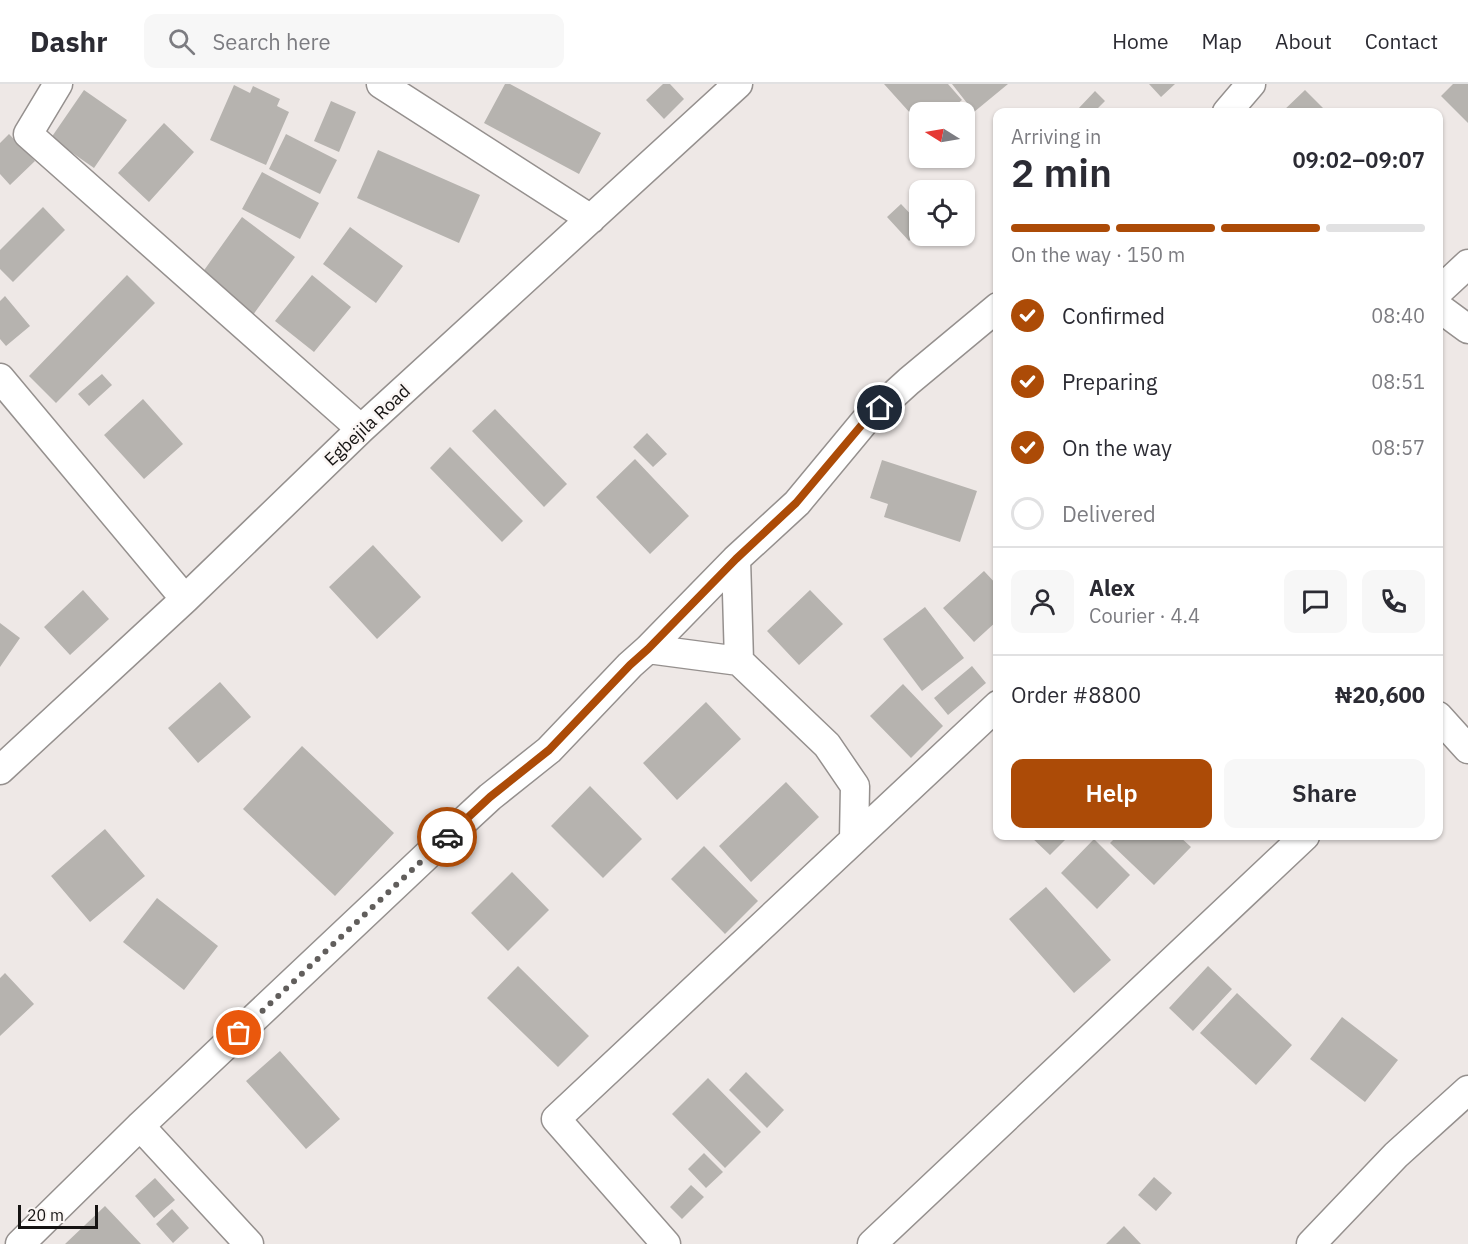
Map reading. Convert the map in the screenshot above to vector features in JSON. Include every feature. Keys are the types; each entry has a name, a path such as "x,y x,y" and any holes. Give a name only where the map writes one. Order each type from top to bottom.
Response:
{"street":[{"path":"58,84 28,134 361,429"},
{"path":"381,84 591,219"},
{"name":"Egbejila Road","path":"0,770 184,599 361,429 738,84"},
{"path":"1230,108 1251,84"},
{"path":"1443,286 1468,264"},
{"path":"20,1244 140,1126 490,797 549,750 736,559 796,503 865,421 993,311"},
{"path":"1443,311 1468,329"},
{"path":"0,378 184,599"},
{"path":"736,559 739,661"},
{"path":"648,649 739,661 827,745 855,786 854,839"},
{"path":"664,1243 556,1119 993,710"},
{"path":"1443,722 1468,749"},
{"path":"855,786 910,787"},
{"path":"872,1244 1301,840"},
{"path":"1311,1244 1396,1155 1468,1090"},
{"path":"140,1126 249,1244"}],"building":[{"path":"505,84 510,84 601,133 579,174 484,123"},
{"path":"663,84 670,84 684,99 664,119 646,100"},
{"path":"884,84 948,84 962,100 960,102 909,102 909,112"},
{"path":"952,84 1008,84 975,111 975,102 966,102"},
{"path":"1149,84 1175,84 1161,97"},
{"path":"1453,84 1468,84 1468,123 1441,96"},
{"path":"234,85 250,93 253,86 280,99 277,106 289,112 266,165 210,140"},
{"path":"84,90 127,120 94,168 51,138"},
{"path":"1305,90 1323,108 1286,108"},
{"path":"1095,91 1105,101 1098,108 1079,108"},
{"path":"331,101 356,112 339,152 314,141"},
{"path":"164,123 194,152 149,202 118,173"},
{"path":"9,134 35,161 10,185 0,174 0,143"},
{"path":"286,134 337,160 320,194 269,169"},
{"path":"378,150 480,195 459,243 357,198"},
{"path":"262,172 319,203 300,239 242,209"},
{"path":"901,204 909,212 909,241 887,217"},
{"path":"43,207 65,230 13,282 0,269 0,250"},
{"path":"242,217 295,257 253,315 200,276"},
{"path":"350,227 403,266 376,303 323,264"},
{"path":"127,275 155,303 56,403 29,376"},
{"path":"312,275 351,307 314,352 275,321"},
{"path":"5,296 30,326 6,346 0,339 0,301"},
{"path":"102,374 112,385 89,406 78,394"},
{"path":"143,399 183,444 144,479 104,435"},
{"path":"495,409 567,484 544,507 472,431"},
{"path":"647,433 667,454 653,467 633,447"},
{"path":"450,447 523,521 502,542 430,468"},
{"path":"635,459 689,516 650,554 596,497"},
{"path":"882,460 977,491 960,542 884,517 888,504 870,498"},
{"path":"373,545 421,597 377,639 329,587"},
{"path":"984,571 993,581 993,625 974,642 943,608"},
{"path":"83,590 109,619 70,655 44,627"},
{"path":"810,590 843,624 799,665 767,631"},
{"path":"925,607 964,658 922,691 883,639"},
{"path":"0,623 20,638 0,667"},
{"path":"972,666 986,683 948,715 934,698"},
{"path":"220,682 251,717 198,763 168,728"},
{"path":"903,684 943,726 911,758 870,716"},
{"path":"706,702 741,739 677,800 643,763"},
{"path":"302,746 394,833 335,896 243,809"},
{"path":"786,782 819,817 751,882 719,846"},
{"path":"590,786 642,839 603,878 551,826"},
{"path":"105,829 145,876 90,922 51,876"},
{"path":"1034,840 1065,840 1050,855"},
{"path":"1095,840 1130,875 1097,909 1061,873"},
{"path":"1113,840 1183,840 1191,847 1154,885 1110,843"},
{"path":"704,846 758,901 725,934 671,879"},
{"path":"512,872 549,910 508,951 471,913"},
{"path":"1046,887 1111,960 1074,993 1009,919"},
{"path":"157,898 218,946 184,990 123,942"},
{"path":"518,966 589,1036 558,1067 487,998"},
{"path":"1208,966 1232,989 1193,1031 1169,1008"},
{"path":"5,973 34,1004 0,1036 0,978"},
{"path":"1237,993 1292,1045 1256,1085 1200,1033"},
{"path":"1342,1017 1398,1060 1365,1102 1310,1059"},
{"path":"280,1051 340,1119 306,1149 246,1081"},
{"path":"746,1072 784,1110 767,1128 729,1090"},
{"path":"708,1078 761,1132 725,1168 672,1114"},
{"path":"704,1153 723,1172 706,1188 688,1169"},
{"path":"1154,1177 1172,1193 1156,1211 1138,1195"},
{"path":"155,1178 175,1200 154,1218 135,1196"},
{"path":"691,1185 704,1197 682,1219 670,1207"},
{"path":"105,1206 141,1244 65,1244"},
{"path":"172,1209 189,1228 173,1243 156,1224"},
{"path":"1124,1226 1141,1244 1106,1244"}],"way so far":[{"path":"239,1033 447,837"}],"route":[{"path":"447,837 490,797 549,750 630,665 736,559 796,503 865,421 880,408"}]}
